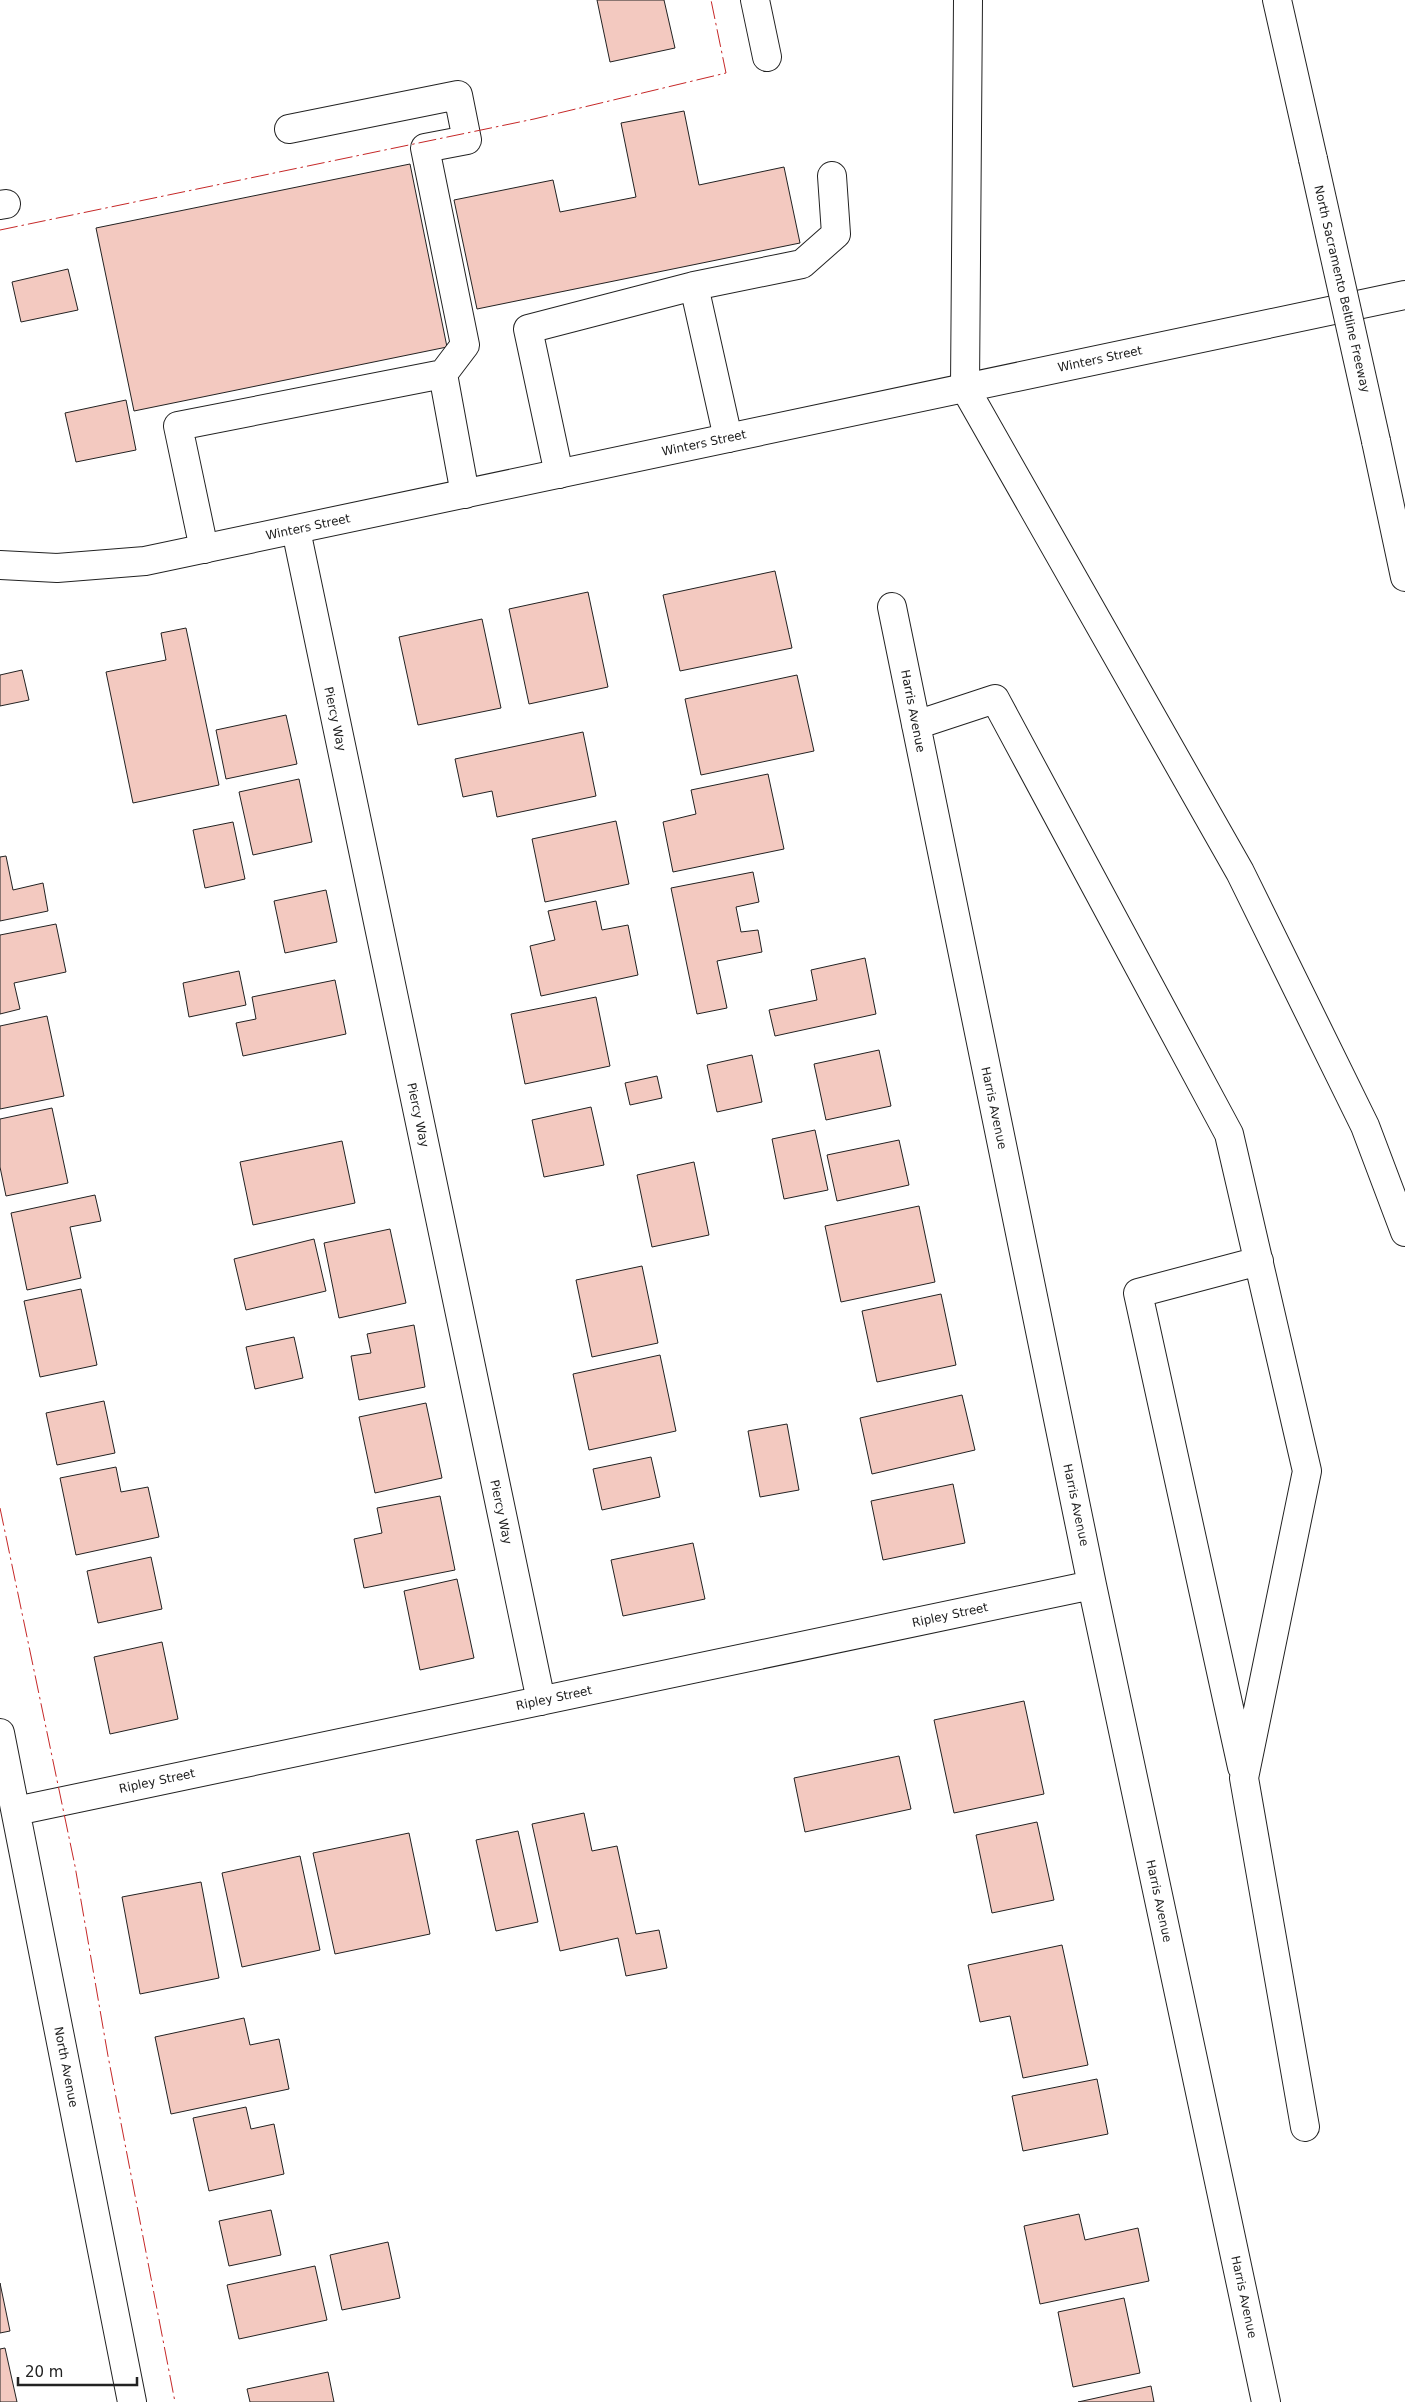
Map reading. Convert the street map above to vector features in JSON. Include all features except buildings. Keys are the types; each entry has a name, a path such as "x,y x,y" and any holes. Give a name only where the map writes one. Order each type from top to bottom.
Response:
{"main road":[{"path":"755,0 767,57"},
{"path":"968,0 965,388 1240,872 1365,1126 1405,1232"},
{"name":"North Sacramento Beltline Freeway","path":"1277,0 1405,577"},
{"path":"204,549 178,426 443,374 465,345 425,148 467,140 458,95 289,129"},
{"path":"559,474 528,329 694,286 802,264 836,234 832,176"},
{"path":"694,286 728,438"},
{"name":"Winters Street","path":"0,564 58,568 145,561 1405,295"},
{"path":"443,374 465,494"},
{"name":"Piercy Way","path":"296,530 541,1701"},
{"name":"Harris Avenue","path":"892,607 1092,1585 1266,2402"},
{"path":"916,725 995,699 1229,1134 1307,1471 1244,1778"},
{"path":"1259,1261 1138,1293 1244,1778 1304,2126"},
{"name":"Ripley Street","path":"16,1811 1092,1585"},
{"name":"North Avenue","path":"0,1732 132,2402"}],"power":[{"path":"0,230 534,119 726,73 711,0"},
{"path":"0,1508 75,1866 108,2056 175,2402"}]}
